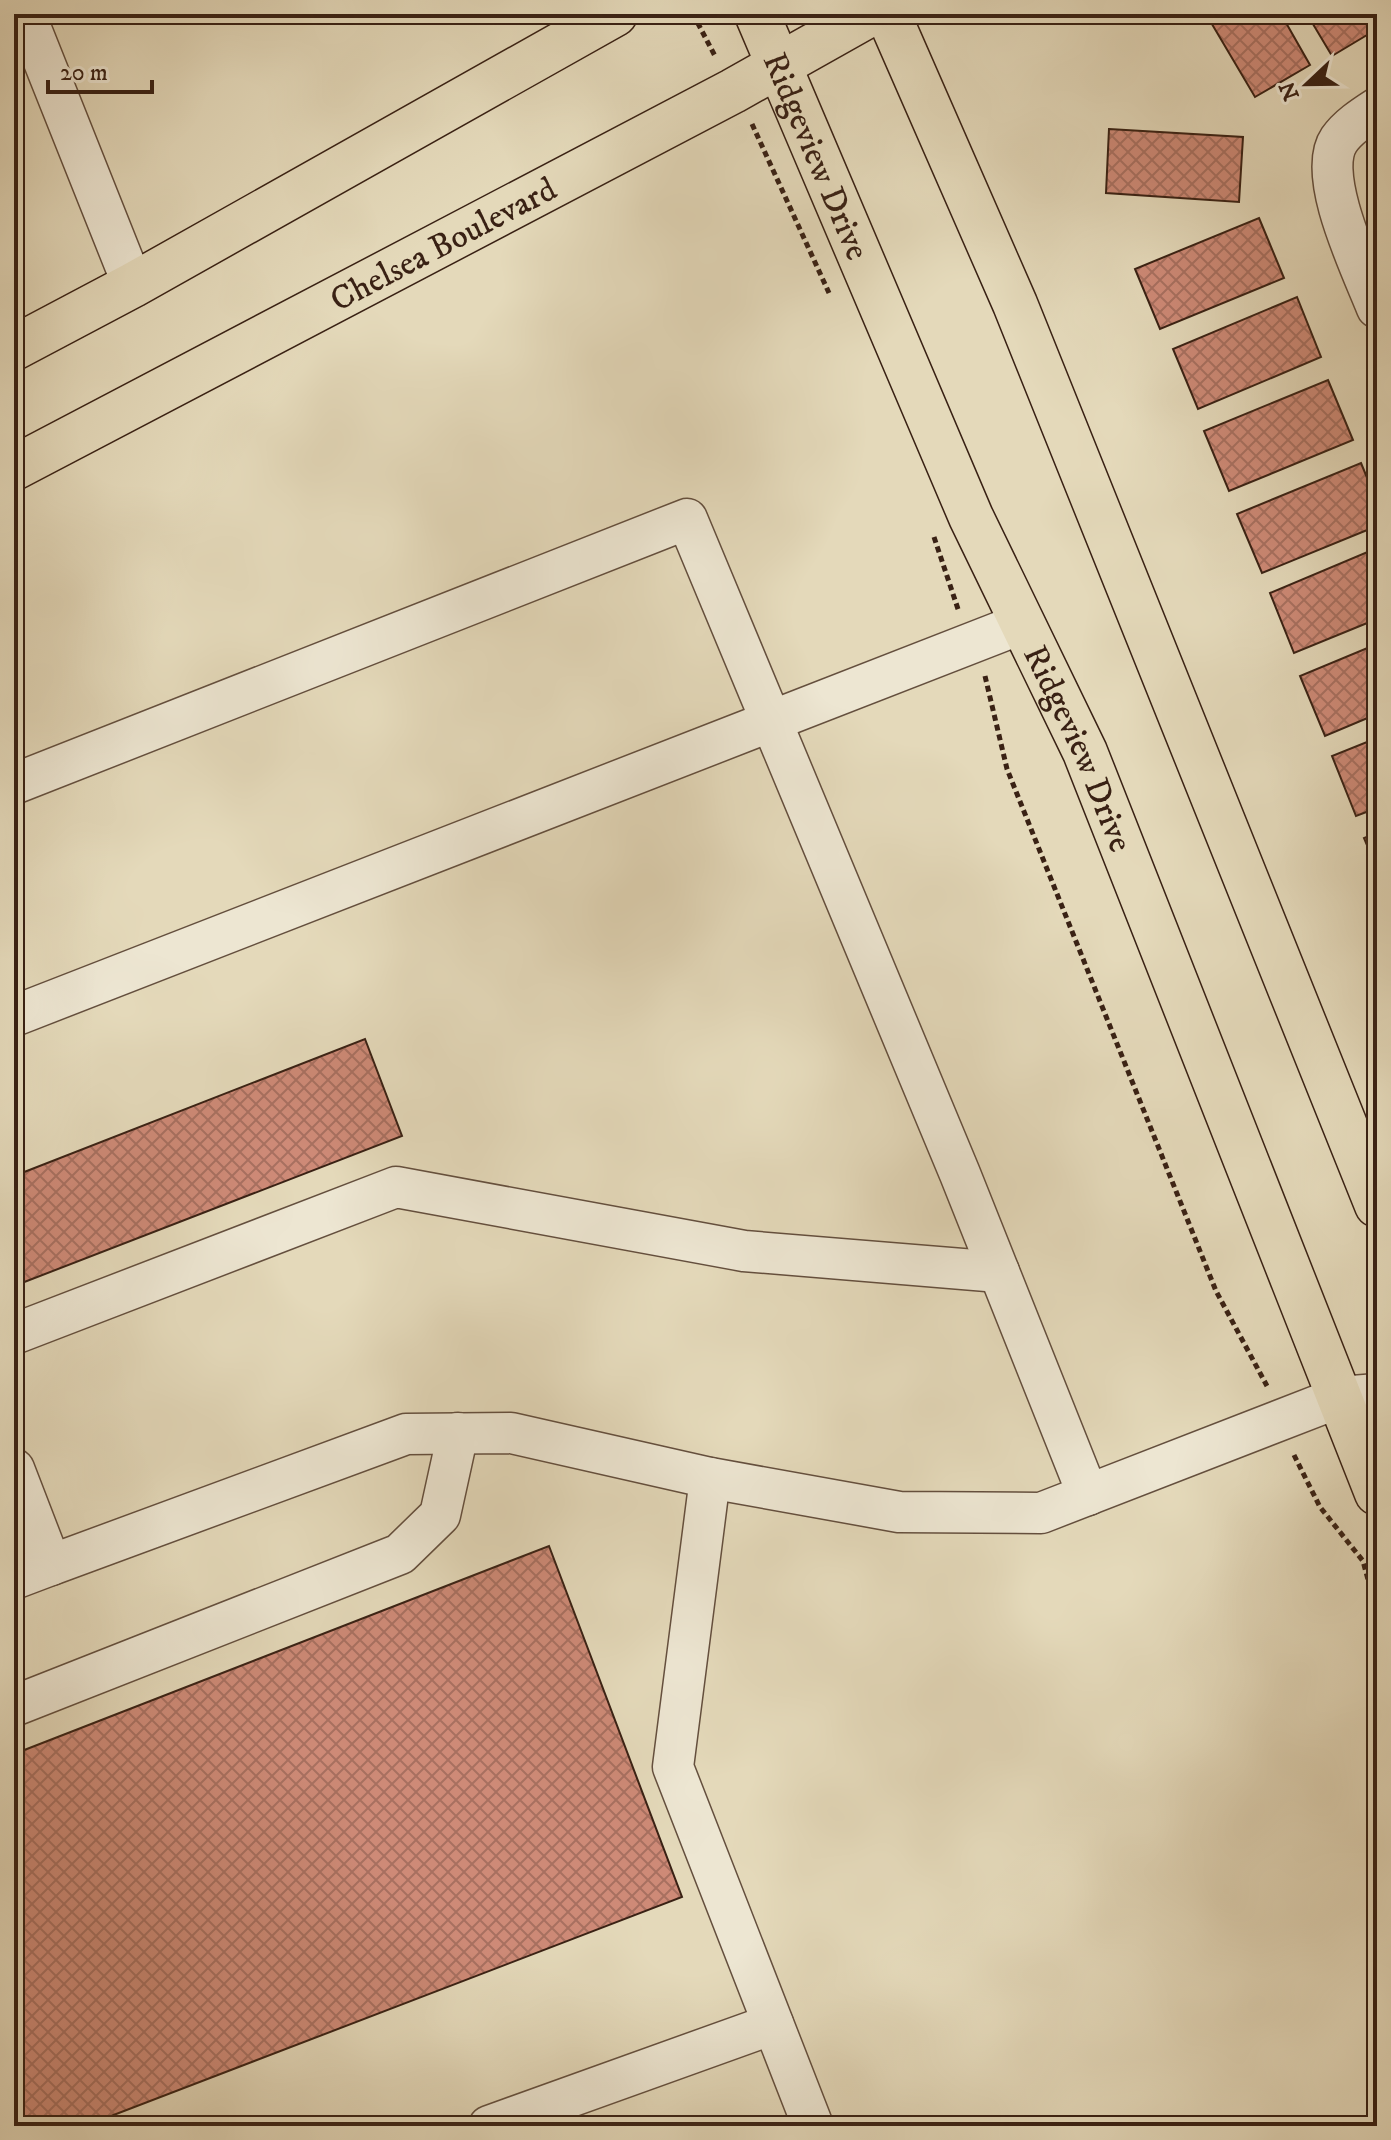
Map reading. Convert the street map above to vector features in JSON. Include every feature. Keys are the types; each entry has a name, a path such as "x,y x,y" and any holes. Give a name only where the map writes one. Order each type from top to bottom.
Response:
{"main road":[{"path":"14,348 133,285 615,14"},
{"name":"Ridgeview Drive","path":"757,14 971,517 1085,752 1358,1396 1377,1493"},
{"name":"Chelsea Boulevard","path":"14,468 733,91 870,14"},
{"path":"888,14 1015,304 1377,1205"}],"street":[{"path":"25,14 133,285"},
{"path":"1377,108 1360,119 1337,143 1332,174 1338,210 1377,308"},
{"path":"14,784 687,519 999,1272 1088,1495"},
{"path":"14,1016 1023,623"},
{"path":"14,1334 396,1187 744,1251 999,1272"},
{"path":"14,1579 406,1434 511,1433 710,1478 899,1512 1041,1513 1279,1421 1358,1396 1377,1369"},
{"path":"14,1706 400,1554 440,1515 458,1433"},
{"path":"14,1469 51,1565"},
{"path":"710,1478 673,1767 813,2126"},
{"path":"489,2126 773,2024"}],"path":[{"path":"693,14 759,137 831,297"},
{"path":"931,526 952,596 990,689 1007,769 1216,1291 1266,1382 1279,1421 1320,1507 1363,1561 1377,1613"}],"building":[{"path":"1206,14 1281,14 1310,65 1255,97"},
{"path":"1307,14 1377,14 1377,29 1332,56"},
{"path":"1109,129 1243,137 1239,202 1106,193"},
{"path":"1259,218 1284,278 1160,329 1135,269"},
{"path":"1297,297 1321,357 1198,409 1173,349"},
{"path":"1328,380 1353,440 1229,491 1204,431"},
{"path":"1361,463 1377,502 1377,526 1262,573 1237,514"},
{"path":"1377,548 1377,619 1294,653 1270,593"},
{"path":"1377,644 1377,714 1325,736 1300,676"},
{"path":"1377,738 1377,808 1356,816 1332,756"},
{"path":"1377,833 1377,869 1364,838"},
{"path":"365,1039 402,1136 14,1286 14,1176"},
{"path":"549,1546 682,1897 85,2126 14,2126 14,1754"}]}
